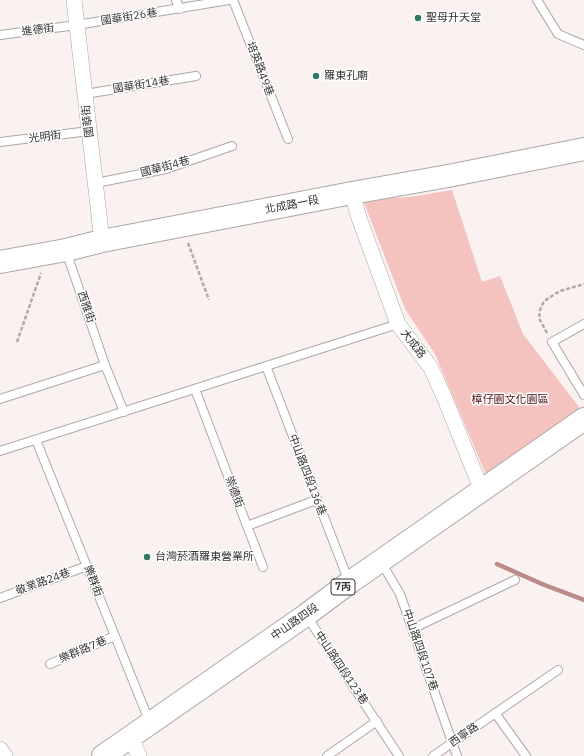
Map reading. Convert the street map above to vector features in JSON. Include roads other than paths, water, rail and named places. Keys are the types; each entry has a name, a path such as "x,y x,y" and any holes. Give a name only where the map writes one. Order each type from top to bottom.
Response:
{"main road":[{"name":"北成路一段","path":"0,262 57,252 102,241 584,149"},
{"name":"中山路四段","path":"103,756 135,746 150,723 584,419"}],"street":[{"name":"國華街","path":"74,0 102,241"},
{"name":"大成路","path":"352,193 359,218 398,324 431,368 445,398 482,491"},
{"path":"0,749 5,756"}],"lane":[{"path":"176,0 180,9"},
{"name":"國華街26巷","path":"77,25 229,0"},
{"name":"培英路49巷","path":"233,0 288,139"},
{"path":"537,0 558,34 584,45"},
{"name":"進德街","path":"0,35 77,25"},
{"name":"國華街14巷","path":"85,94 196,76"},
{"name":"光明街","path":"0,142 90,131"},
{"name":"國華街4巷","path":"96,183 166,169 232,146"},
{"name":"西雅街","path":"57,252 124,412"},
{"path":"0,451 398,324"},
{"path":"584,324 552,342 584,395"},
{"path":"0,399 105,365"},
{"name":"中山路四段136巷","path":"266,366 349,583"},
{"name":"崇德街","path":"195,389 263,567"},
{"name":"樂群街","path":"36,440 150,723"},
{"path":"247,526 316,500"},
{"name":"中山路四段107巷","path":"380,561 400,594 457,756"},
{"name":"敬業路24巷","path":"0,598 87,566"},
{"path":"412,629 515,580"},
{"name":"中山路四段123巷","path":"306,615 399,756"},
{"name":"樂群路7巷","path":"50,664 115,636"},
{"name":"西寧路","path":"433,756 558,670"},
{"path":"495,713 526,756"},
{"path":"327,756 377,721"}],"waterway":[{"path":"497,564 542,584 584,600"}],"place":[{"name":"聖母升天堂","path":"418,18"},
{"name":"羅東孔廟","path":"316,76"},
{"name":"台灣菸酒羅東營業所","path":"147,557"}],"park label":[{"name":"樟仔園文化園區","path":"510,400"}]}
